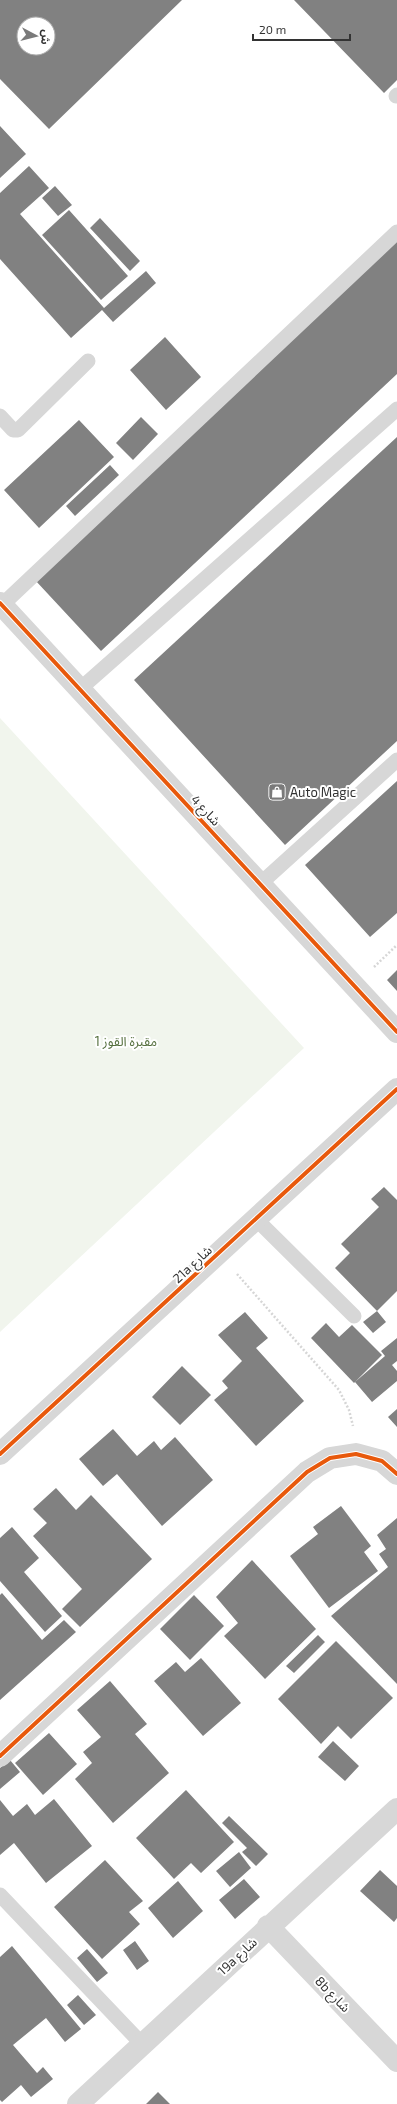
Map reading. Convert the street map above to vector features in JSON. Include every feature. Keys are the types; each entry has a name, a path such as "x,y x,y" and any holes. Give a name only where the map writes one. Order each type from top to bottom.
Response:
{"street":[{"name":"شارع 4","path":"1,604 397,1032"},
{"name":"21a شارع","path":"0,1454 397,1088"},
{"path":"0,1756 307,1472 330,1458 356,1454 382,1461 397,1474"},
{"name":"19a شارع","path":"78,2104 268,1926 397,1808"},
{"name":"8b شارع","path":"268,1926 397,2061"}],"lane":[{"path":"1,604 397,232"},
{"path":"0,416 13,430 18,430 88,361"},
{"path":"80,689 397,409"},
{"path":"260,884 397,760"},
{"path":"256,1219 354,1316"},
{"path":"0,1895 142,2044"}],"path":[{"path":"218,1253 339,1390 348,1410 354,1432 356,1454"}],"green space":[{"name":"مقبرة القوز 1","path":"0,718 304,1048 0,1332"}],"building":[{"path":"0,0 182,0 49,129 0,79"},
{"path":"294,0 397,0 397,80 384,93"},
{"path":"0,126 26,154 0,178"},
{"path":"29,166 49,188 20,214 104,308 146,271 156,283 113,322 102,310 71,338 0,259 0,193"},
{"path":"55,186 72,205 58,216 42,198"},
{"path":"69,210 128,276 101,300 42,235"},
{"path":"100,218 140,261 130,271 90,228"},
{"path":"397,241 397,374 101,651 35,580"},
{"path":"165,337 201,377 166,410 130,370"},
{"path":"141,417 158,434 133,460 116,443"},
{"path":"79,420 114,457 39,528 4,490"},
{"path":"397,437 397,741 285,845 134,680"},
{"path":"110,465 119,475 75,516 66,506"},
{"path":"397,781 397,913 370,937 305,865"},
{"path":"397,970 397,991 387,980"},
{"path":"384,1187 397,1200 397,1291 377,1311 335,1268 350,1253 341,1244 379,1207 371,1199"},
{"path":"377,1311 386,1322 373,1333 363,1322"},
{"path":"245,1312 268,1338 256,1348 304,1401 256,1446 214,1400 228,1388 222,1381 242,1361 218,1335"},
{"path":"326,1323 339,1337 352,1325 382,1355 354,1383 311,1338"},
{"path":"397,1338 397,1361 392,1365 397,1371 397,1381 372,1402 355,1382 385,1356 381,1351"},
{"path":"182,1366 211,1395 180,1425 152,1397"},
{"path":"397,1409 397,1427 388,1417"},
{"path":"113,1429 137,1456 154,1441 161,1450 175,1437 213,1480 162,1526 117,1474 103,1486 79,1459"},
{"path":"56,1488 76,1510 91,1495 152,1559 80,1627 62,1609 82,1589 33,1536 47,1523 33,1509"},
{"path":"341,1506 371,1546 364,1552 378,1571 329,1608 290,1556 318,1534 313,1527"},
{"path":"397,1518 397,1684 331,1616 388,1567 379,1554 386,1549 377,1535"},
{"path":"12,1527 39,1558 24,1572 62,1616 45,1632 0,1581 0,1538"},
{"path":"252,1560 316,1629 265,1679 224,1636 238,1623 216,1597"},
{"path":"2,1593 42,1640 64,1620 76,1632 0,1700 0,1595"},
{"path":"194,1595 224,1626 190,1660 160,1629"},
{"path":"318,1635 325,1642 294,1673 286,1666"},
{"path":"336,1641 393,1698 351,1739 338,1726 321,1744 278,1699"},
{"path":"201,1658 241,1703 203,1736 154,1681 176,1662 185,1672"},
{"path":"110,1681 147,1724 135,1734 169,1773 113,1823 75,1779 92,1763 83,1752 101,1737 77,1710"},
{"path":"49,1733 77,1764 43,1795 15,1763"},
{"path":"333,1741 359,1766 345,1781 318,1757"},
{"path":"10,1760 20,1772 0,1789 0,1768"},
{"path":"186,1790 234,1842 201,1873 191,1863 174,1879 136,1838"},
{"path":"54,1799 92,1846 46,1883 14,1843 0,1855 0,1800 13,1816 27,1804 35,1815"},
{"path":"229,1816 268,1854 256,1866 242,1852 247,1848 222,1823"},
{"path":"239,1852 251,1868 230,1887 216,1871"},
{"path":"105,1860 143,1901 129,1912 140,1924 102,1959 54,1907"},
{"path":"380,1870 397,1886 397,1918 394,1922 360,1891"},
{"path":"244,1879 260,1897 235,1919 219,1900"},
{"path":"178,1881 203,1911 173,1938 148,1908"},
{"path":"135,1941 149,1961 137,1970 123,1950"},
{"path":"12,1946 81,2029 65,2042 46,2018 13,2045 37,2073 43,2067 53,2079 31,2097 21,2085 2,2102 0,2100 0,1957"},
{"path":"87,1949 108,1973 97,1982 77,1958"},
{"path":"78,1995 96,2015 84,2025 67,2005"},
{"path":"158,2092 170,2104 146,2104"}],"cycle path":[{"path":"0,603 397,1032"},
{"path":"0,1454 397,1089"},
{"path":"0,1756 307,1472 330,1458 356,1454 382,1461 397,1474"}],"place":[{"name":"Auto Magic","path":"277,792"}]}
